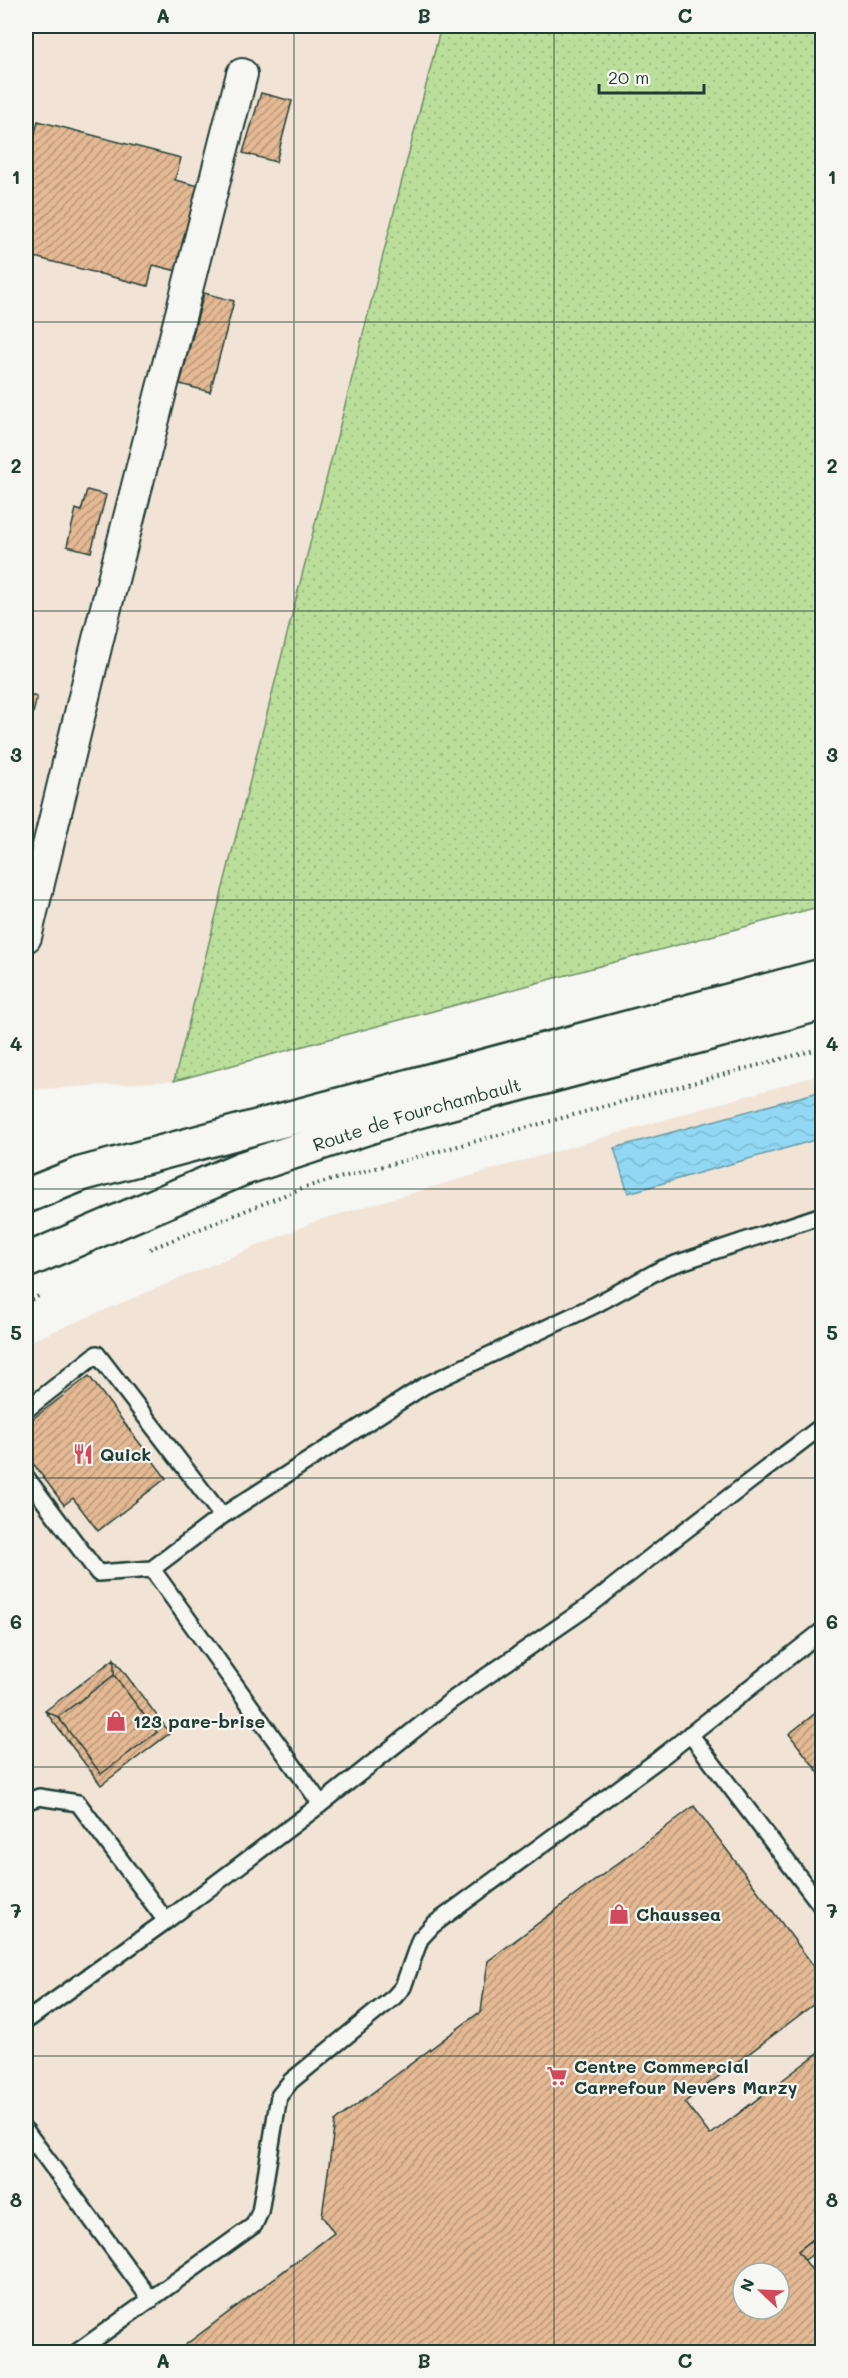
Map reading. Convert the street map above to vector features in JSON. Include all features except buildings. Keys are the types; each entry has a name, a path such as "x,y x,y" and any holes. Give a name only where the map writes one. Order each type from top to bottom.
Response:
{"main road":[{"path":"26,1196 81,1174 822,976"},
{"name":"Route de Fourchambault","path":"26,1261 241,1170 414,1112 822,1003"}],"street":[{"path":"26,937 242,74"}],"lane":[{"path":"26,1477 98,1573 152,1569 222,1516 424,1386 504,1346 595,1305 663,1268 822,1215"},
{"path":"26,1410 98,1354 222,1516"},
{"path":"26,2021 165,1921 321,1804 452,1700 589,1606 822,1426"},
{"path":"152,1569 321,1804"},
{"path":"77,2352 254,2225 260,2212 279,2096 291,2081 404,1987 420,1939 434,1925 659,1759 822,1631"},
{"path":"690,1734 821,1908"},
{"path":"26,1802 39,1797 78,1803 165,1921"},
{"path":"26,2131 151,2300"}],"path":[{"path":"139,1253 302,1188 822,1048"},
{"path":"26,1302 46,1293"}],"shaded area":[{"path":"26,26 441,26 174,1081 26,1090"},
{"path":"822,1074 822,2352 26,2352 26,1343 319,1220"}],"green space":[{"path":"441,26 822,26 822,906 174,1081"}],"water":[{"path":"822,1091 822,1138 628,1193 614,1148"}],"place":[{"name":"Quick","path":"83,1454"},
{"name":"123 pare-brise","path":"116,1721"},
{"name":"Chaussea","path":"619,1914"},
{"name":"Centre Commercial Carrefour Nevers Marzy","path":"557,2076"}]}
